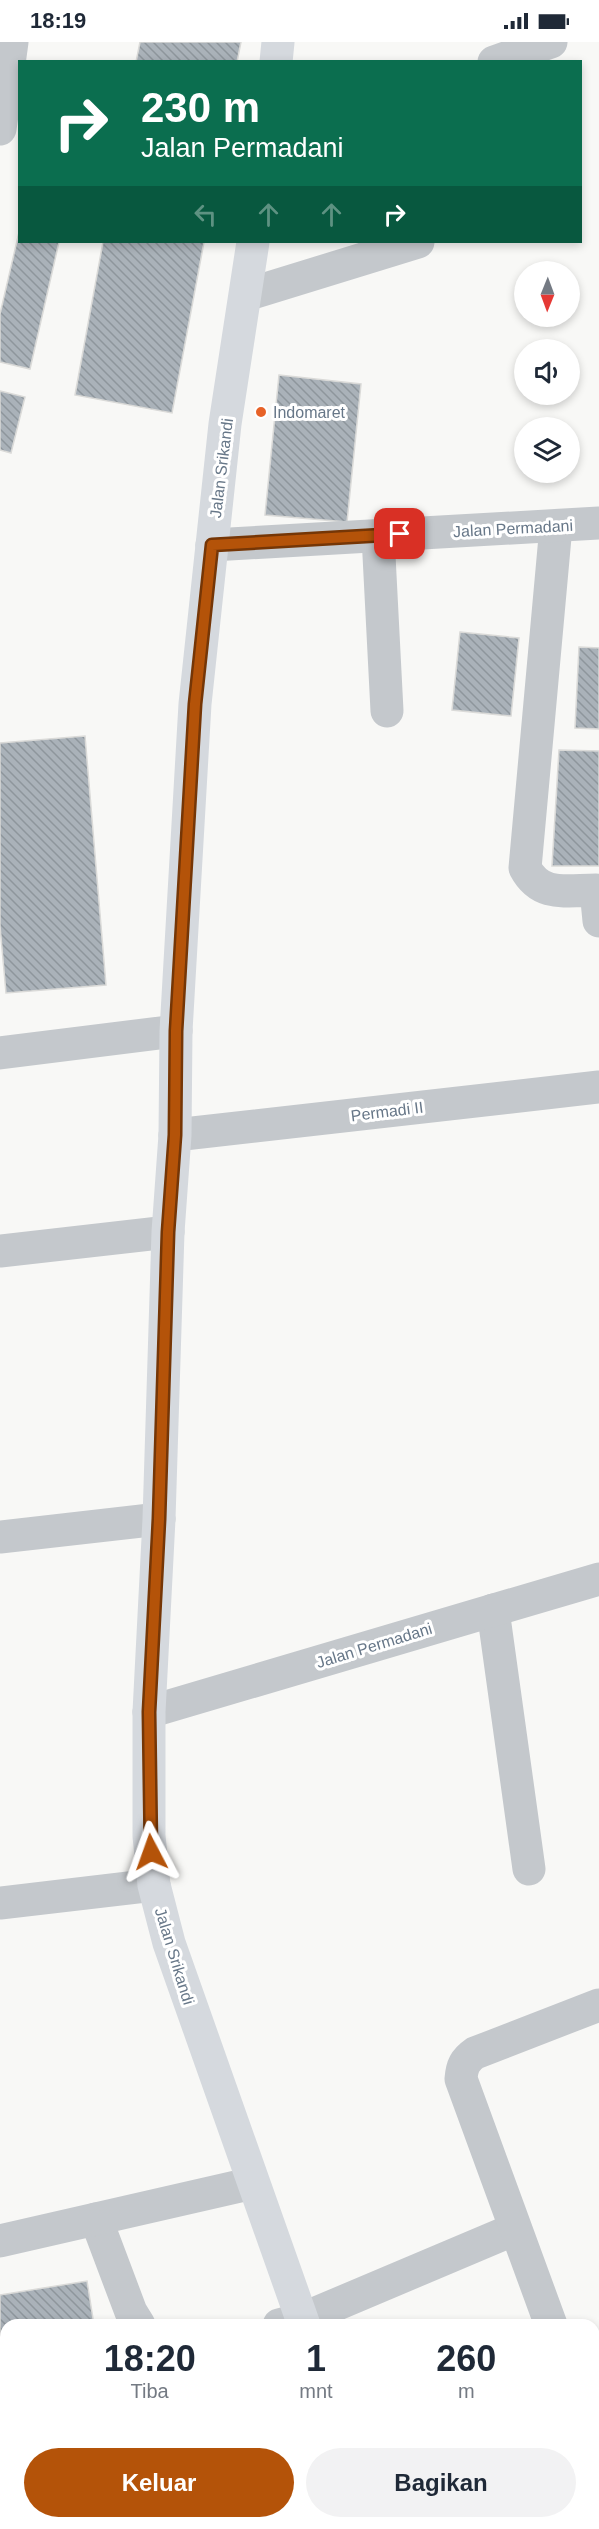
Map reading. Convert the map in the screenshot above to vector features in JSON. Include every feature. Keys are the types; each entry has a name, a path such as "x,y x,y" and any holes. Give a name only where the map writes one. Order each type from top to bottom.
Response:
{"main road":[{"path":"276,60 278,42"},
{"name":"Jalan Srikandi","path":"253,243 225,424 195,704 176,1031 175,1135 168,1232 159,1519 149,1712 149,1836 154,1885 169,1942 253,2183 294,2319"}],"street":[{"path":"0,129 12,42"},
{"path":"507,59 551,42"},
{"path":"246,296 415,243"},
{"name":"Jalan Permadani","path":"212,545 599,523"},
{"path":"556,526 525,868 532,880 548,890 598,900"},
{"path":"378,536 387,711"},
{"path":"0,1053 176,1031"},
{"name":"Permadi II","path":"175,1135 599,1087"},
{"path":"0,1251 168,1232"},
{"path":"0,1537 159,1519"},
{"name":"Jalan Permadani","path":"149,1712 599,1580"},
{"path":"493,1610 529,1869"},
{"path":"0,1903 154,1885"},
{"path":"548,2319 461,2079 462,2067 467,2059 476,2053 599,2005"},
{"path":"0,2241 253,2183"},
{"path":"96,2219 135,2319"},
{"path":"304,2319 515,2229"}],"building":[{"path":"140,42 241,42 237,60 136,60"},
{"path":"18,237 18,243 59,243 30,369 0,362 0,314"},
{"path":"103,243 204,243 172,413 75,395"},
{"path":"279,375 361,384 347,522 265,515"},
{"path":"0,391 25,397 11,453 0,450"},
{"path":"460,632 519,638 511,716 452,710"},
{"path":"579,647 599,648 599,729 575,728"},
{"path":"85,736 106,985 6,993 0,926 0,743"},
{"path":"559,750 599,751 599,866 552,866"},
{"path":"87,2281 93,2319 0,2319 0,2295"}],"place":[{"name":"Indomaret","path":"261,412"}],"route":[{"path":"151,1852 149,1712 159,1519 168,1232 175,1135 176,1031 195,704 212,545 400,534"}]}
